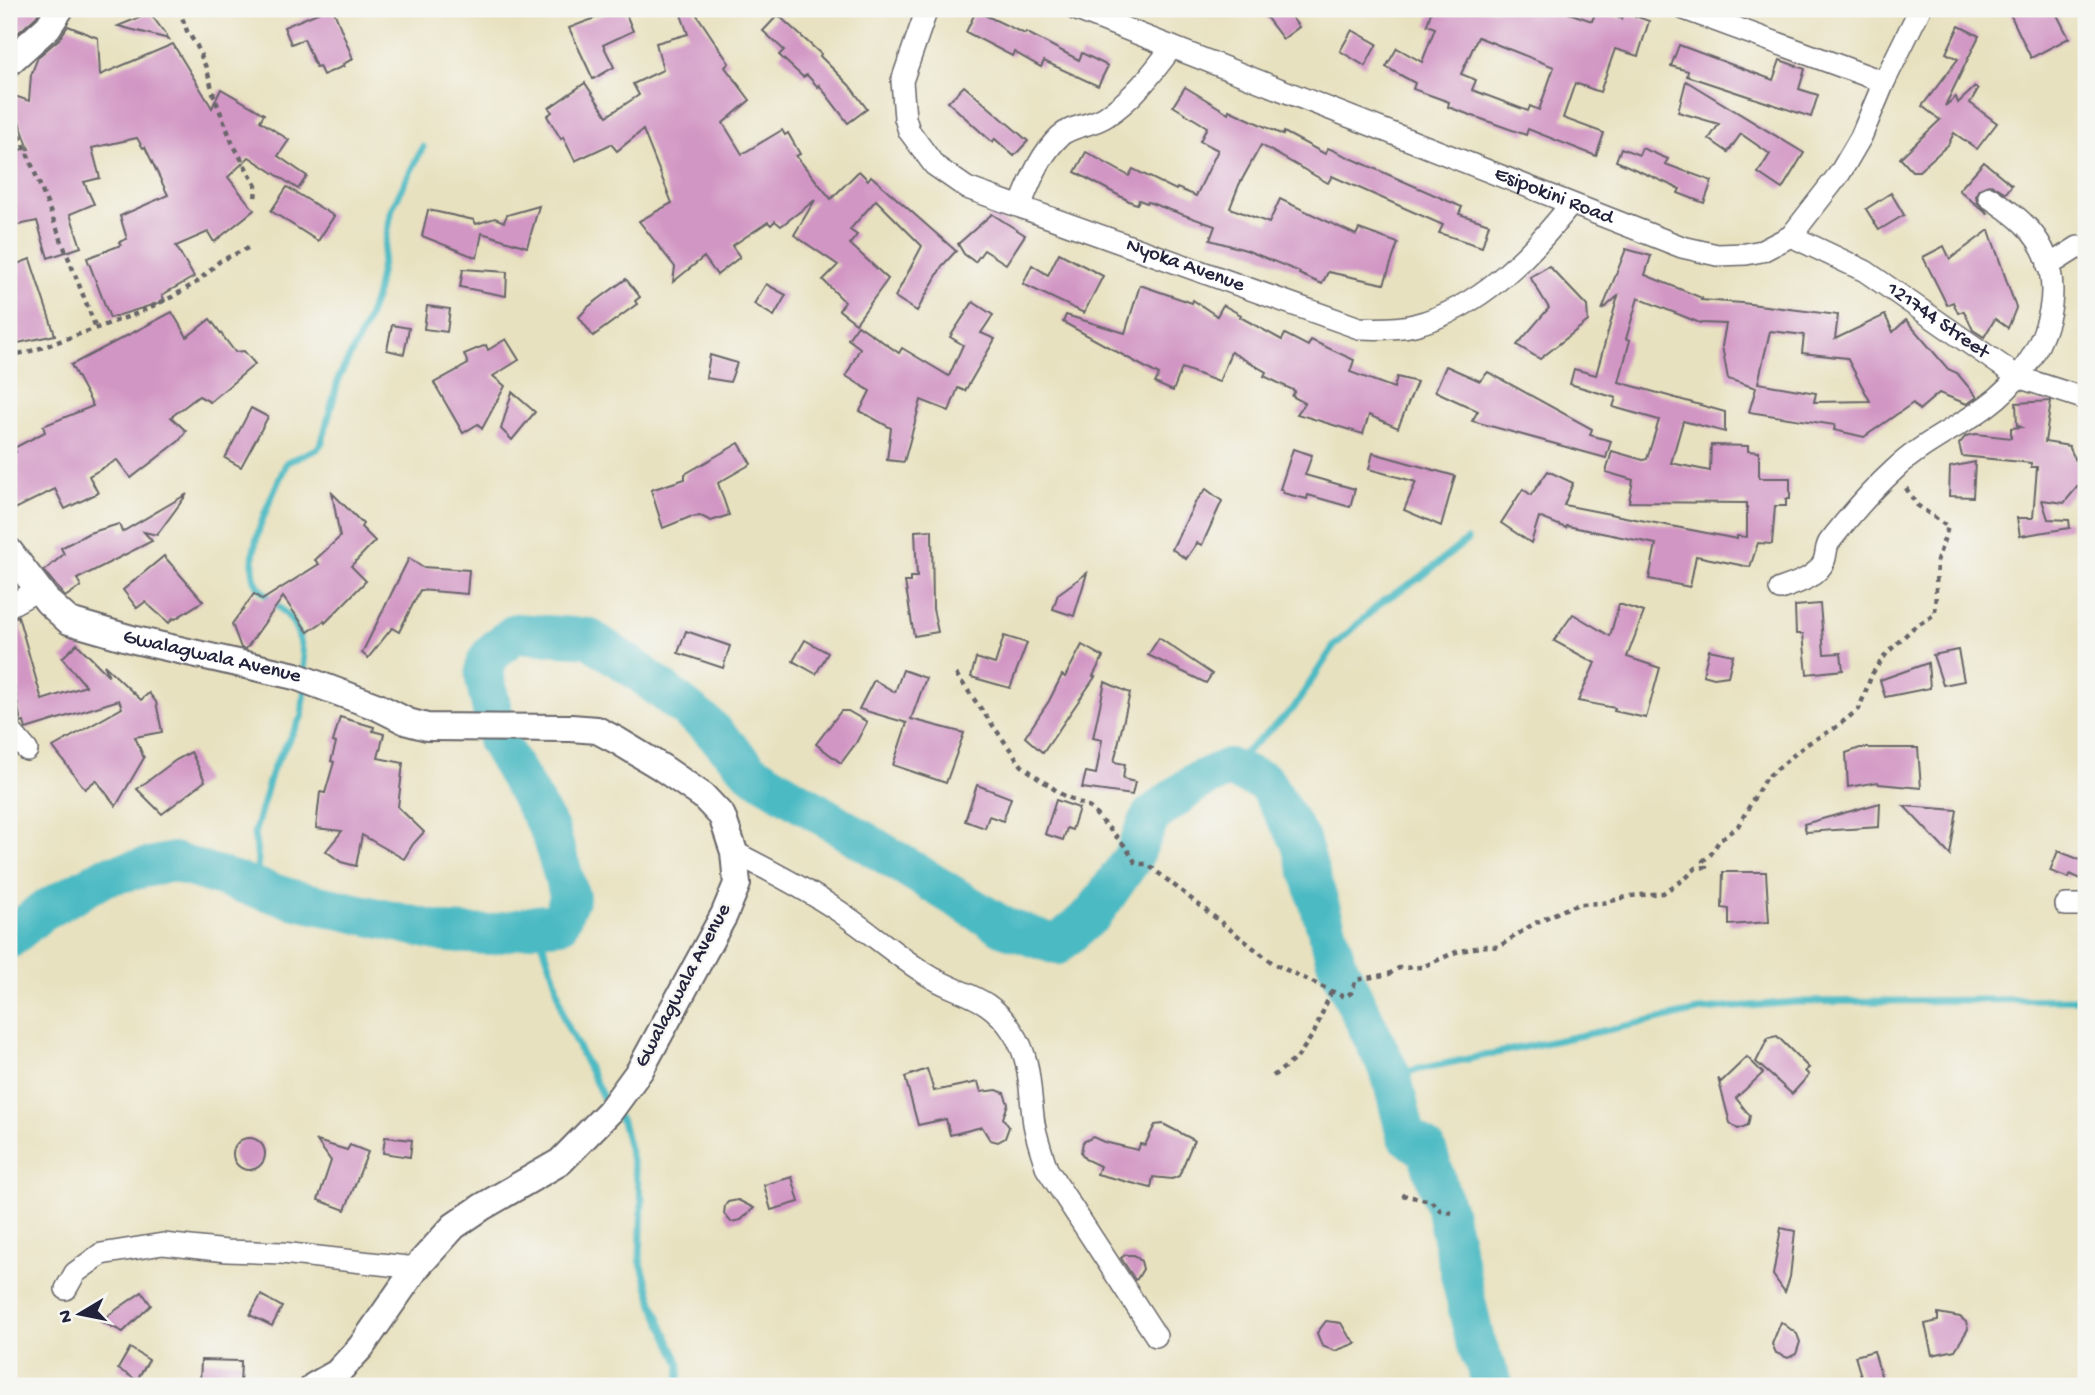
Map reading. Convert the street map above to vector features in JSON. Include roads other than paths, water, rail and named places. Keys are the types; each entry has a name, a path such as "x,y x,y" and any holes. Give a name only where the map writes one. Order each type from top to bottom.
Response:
{"street":[{"path":"9,62 48,27 60,9"},
{"name":"Nyoka Avenue","path":"927,9 902,81 902,99 909,131 934,164 967,188 1359,328 1411,326 1436,318 1475,298 1510,270 1547,234 1571,204"},
{"name":"Esipokini Road","path":"1075,9 1682,247 1717,256 1762,251 1791,236 1840,173 1861,137 1884,82 1920,9"},
{"path":"1684,9 1884,82"},
{"path":"1020,206 1041,158 1061,136 1067,131 1104,118 1140,88 1172,47"},
{"path":"1780,589 1809,578 1824,563 1827,544 1894,470 1928,443 1988,405 2018,376 2043,340 2054,292 2048,266 2036,239 2024,223 1989,197"},
{"name":"121744 Street","path":"1791,236 1865,271 2018,376 2086,399"},
{"path":"2048,266 2078,247 2086,249"},
{"name":"Gwalagwala Avenue","path":"9,551 38,590 57,612 69,621 135,640 295,676 378,707 408,722 427,727 597,730 662,767 703,796 722,816 734,852 737,884 724,915 640,1070 610,1111 561,1163 482,1207 454,1226 416,1268 361,1347 337,1373 314,1386"},
{"path":"9,606 38,590"},
{"path":"9,729 27,750"},
{"path":"734,852 834,908 928,976 994,1008 1014,1032 1029,1066 1034,1123 1048,1169 1156,1336"},
{"path":"66,1289 75,1273 101,1254 163,1244 227,1251 282,1253 416,1268"}],"waterway":[{"path":"305,674 301,645 293,623 256,582 254,548 263,518 287,462 317,449 322,442 339,377 364,329 376,295 392,208 423,147"},
{"path":"1228,768 1293,709 1334,646 1383,601 1421,577 1467,540"},
{"path":"493,715 485,668 493,652 503,643 516,633 589,638 638,671 708,726 752,772 1004,927 1057,945 1094,913 1133,857 1151,816 1196,782 1228,768 1265,782 1300,840 1337,964 1391,1075 1406,1135 1427,1151 1446,1211 1475,1341 1494,1386"},
{"path":"255,888 258,859 254,834 273,768 302,716 305,686"},
{"path":"9,939 41,912 106,876 173,862 292,899 446,933 490,935 559,923 570,897 549,829 497,740"},
{"path":"536,925 554,976 564,1019 607,1105"},
{"path":"1391,1075 1703,1010 1795,1002 2086,999"},
{"path":"614,1114 622,1121 642,1200 640,1260 655,1308 680,1364 679,1386"}]}
